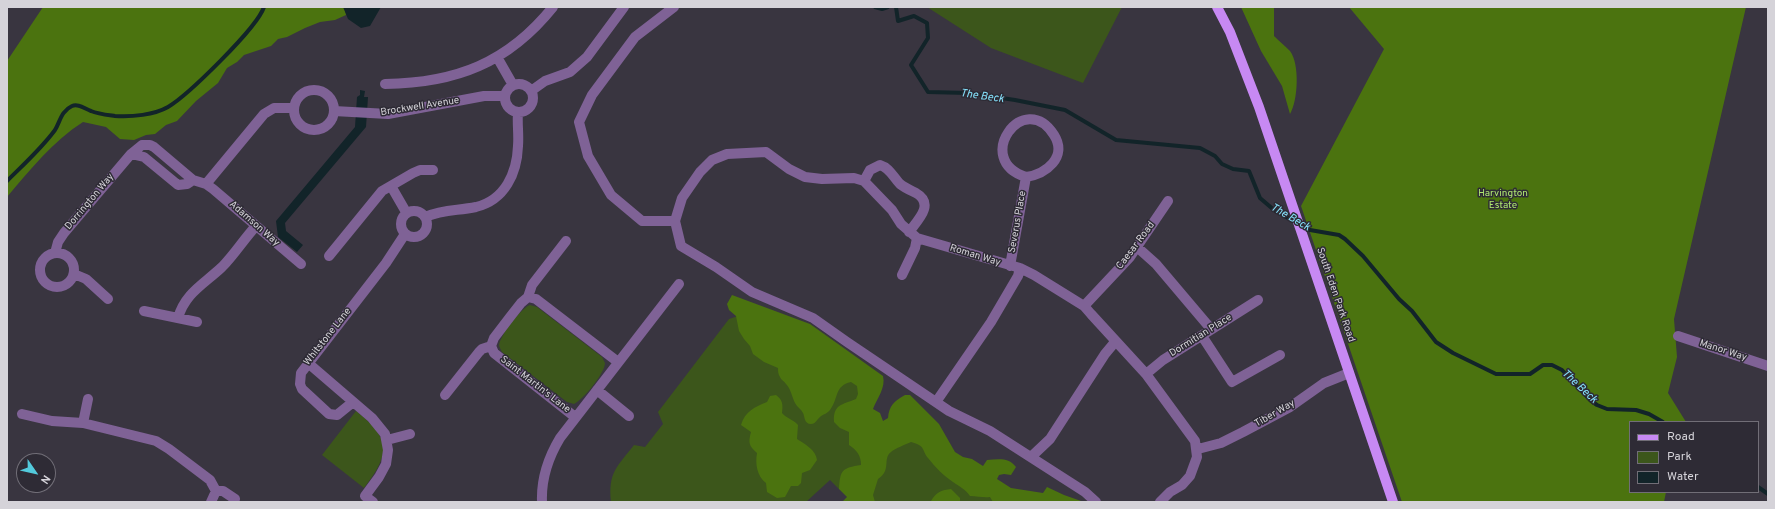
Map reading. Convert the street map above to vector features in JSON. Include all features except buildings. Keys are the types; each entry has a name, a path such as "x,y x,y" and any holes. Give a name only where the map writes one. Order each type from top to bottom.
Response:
{"main road":[{"name":"South Eden Park Road","path":"1217,7 1226,23 1245,69 1393,502"}],"street":[{"path":"385,84 443,78 470,69 497,57 523,40 553,7"},
{"path":"531,91 545,81 566,74 576,67 591,53 624,7"},
{"path":"674,7 635,37 592,96 580,122 588,156 610,195 642,221 675,221"},
{"path":"497,57 513,85"},
{"path":"522,84 528,87 533,96 529,107 518,112 508,106 505,96 509,88 513,85 522,84"},
{"path":"314,90 320,91 330,98 334,111 330,122 325,127 318,130 312,130 299,124 294,108 298,98 302,94 314,90"},
{"name":"Brockwell Avenue","path":"334,111 388,114 484,96 505,96"},
{"path":"206,184 267,111 274,108 294,108"},
{"path":"425,217 448,210 483,205 494,199 505,189 512,179 516,163 518,144 518,112"},
{"name":"Severus Place","path":"1023,120 1033,120 1044,124 1055,136 1058,146 1058,155 1049,168 1037,176 1026,178 1017,175 1011,169 1002,150 1002,142 1017,122 1023,120"},
{"name":"Dorrington Way","path":"74,274 68,283 60,287 54,287 44,281 40,273 41,264 47,256 55,253 56,246 61,237 131,154 142,145 150,145 193,180 206,184"},
{"path":"902,275 916,248 913,235 901,224 892,210 864,181 854,178 822,179 805,177 789,169 766,152 727,154 712,160 700,172 682,198 675,221 681,246 716,267 752,292 813,318 949,411 990,431 1084,492 1096,502"},
{"name":"Dorrington Way","path":"131,154 144,157 178,185 187,184 193,180"},
{"path":"864,181 870,170 880,165 889,170 901,185 921,197 925,202 926,207 913,235"},
{"path":"330,256 359,222 378,195 413,172 420,170 433,170"},
{"name":"Severus Place","path":"936,402 991,322 1018,276 1015,267 1026,178"},
{"name":"Adamson Way","path":"206,184 301,264"},
{"path":"391,186 406,212"},
{"name":"Caesar Road","path":"1084,306 1137,247 1168,201"},
{"path":"419,211 425,217 427,224 424,232 416,237 406,234 401,229 401,220 406,212 419,211"},
{"path":"178,318 181,307 192,293 222,266 256,226"},
{"name":"Whitstone Lane","path":"356,404 342,413 333,416 304,393 300,384 300,378 303,369 386,263 406,234"},
{"name":"Roman Way","path":"913,235 1015,267 1044,280 1084,306 1115,342 1146,374 1195,441 1198,449"},
{"path":"446,395 479,352 482,349 491,346 494,338 522,302 528,297 532,285 566,241"},
{"path":"1137,247 1156,264 1211,329"},
{"path":"55,253 63,254 71,260 74,274 86,279 108,299"},
{"name":"Saint Martin's Lane","path":"542,502 543,480 548,461 560,438 679,284"},
{"path":"528,297 536,299 618,362"},
{"name":"Dormitian Place","path":"1146,374 1163,360 1258,300"},
{"path":"144,311 197,322"},
{"path":"1202,336 1232,382 1280,355"},
{"name":"Manor Way","path":"1678,336 1768,366"},
{"path":"1031,457 1050,439 1105,354 1115,342"},
{"name":"Saint Martin's Lane","path":"491,346 494,353 575,417"},
{"path":"308,364 378,423 387,440 388,457 386,464 366,500"},
{"name":"Tiber Way","path":"1198,449 1221,443 1243,432 1290,407 1324,382 1349,373"},
{"path":"597,390 629,416"},
{"path":"83,423 88,399"},
{"path":"22,414 52,421 83,423 148,439 162,444 210,480 216,491"},
{"path":"387,440 410,434"},
{"path":"1160,502 1170,492 1182,485 1190,476 1197,457 1198,449"},
{"path":"216,491 223,491 235,499"},
{"path":"211,502 216,491"}],"green space":[{"path":"43,7 345,7 346,15 335,20 320,22 287,37 278,39 271,46 244,55 237,62 227,68 218,83 196,101 177,121 166,125 155,134 146,135 134,140 120,139 106,127 83,122 52,147 33,166 7,197 7,61"},
{"path":"927,7 1122,7 1083,83 991,48"},
{"path":"1241,7 1274,7 1274,36 1290,51 1297,73 1295,100 1290,114 1282,86 1261,51"},
{"name":"Harvington Estate","path":"1349,7 1746,7 1674,319 1677,357 1668,393 1685,421 1629,421 1629,493 1666,493 1664,502 1402,502 1301,206 1384,49"},
{"path":"732,295 810,324 883,376 884,380 882,389 873,409 880,413 883,421 888,418 891,407 898,399 905,395 910,395 939,424 955,452 963,457 972,459 983,466 987,460 995,459 1007,460 1013,464 1016,467 1011,475 999,475 997,479 1011,488 1043,493 1047,487 1084,502 993,502 990,497 970,496 937,468 928,458 921,446 911,442 895,449 888,455 885,472 878,479 873,495 875,502 842,502 847,497 839,489 841,474 850,467 861,465 861,462 858,454 849,445 849,432 840,428 834,422 834,416 839,406 856,399 858,394 857,386 851,382 842,386 839,389 833,406 829,411 814,423 807,423 804,415 795,403 789,388 780,378 778,368 764,362 753,354 750,346 739,331 736,316 729,310 727,304"},
{"path":"530,305 537,307 602,357 605,363 593,386 578,402 574,404 567,402 502,352 499,346 511,323 521,311"},
{"path":"744,314 859,380 861,393 855,419 908,435 1000,495 999,502 848,502 852,497 839,489 830,480 806,502 611,502 610,492 612,477 618,465 634,445 645,447 663,424 658,412 729,319"},
{"path":"776,395 782,403 782,413 798,425 797,439 807,445 815,453 817,460 810,470 802,473 801,483 798,486 791,486 785,497 777,498 767,492 766,483 757,470 757,453 750,444 751,432 741,425 745,416 751,410 767,402 770,396"},
{"path":"356,411 376,430 383,447 379,466 364,488 322,455"},
{"path":"951,489 960,498 960,502 926,502 931,501 935,495 940,492"}],"water":[{"path":"343,7 381,7 370,26 361,28 348,19"},
{"path":"360,90 365,91 364,97 368,97 366,127 285,223 286,231 303,245 297,252 278,237 276,221 355,127 357,97 360,95"}],"waterway":[{"path":"7,181 44,144 55,130 65,111 74,105 100,114 115,116 150,114 168,107 205,76 236,45 259,17 264,7"},
{"name":"The Beck","path":"875,7 882,9 888,7"},
{"name":"The Beck","path":"896,7 898,21 914,16 927,23 928,38 911,65 928,92 968,93 1015,100 1065,110 1116,140 1200,148 1215,156 1222,164 1233,169 1249,171 1260,198 1274,210 1295,222"},
{"name":"The Beck","path":"1302,227 1310,230 1339,235 1345,239 1363,256 1399,299 1412,311 1436,342 1453,353 1496,374 1530,374 1543,365 1552,365 1562,370 1590,400 1597,405 1607,409 1636,410 1649,414 1661,421"},
{"name":"The Beck","path":"1759,488 1768,494"}]}
